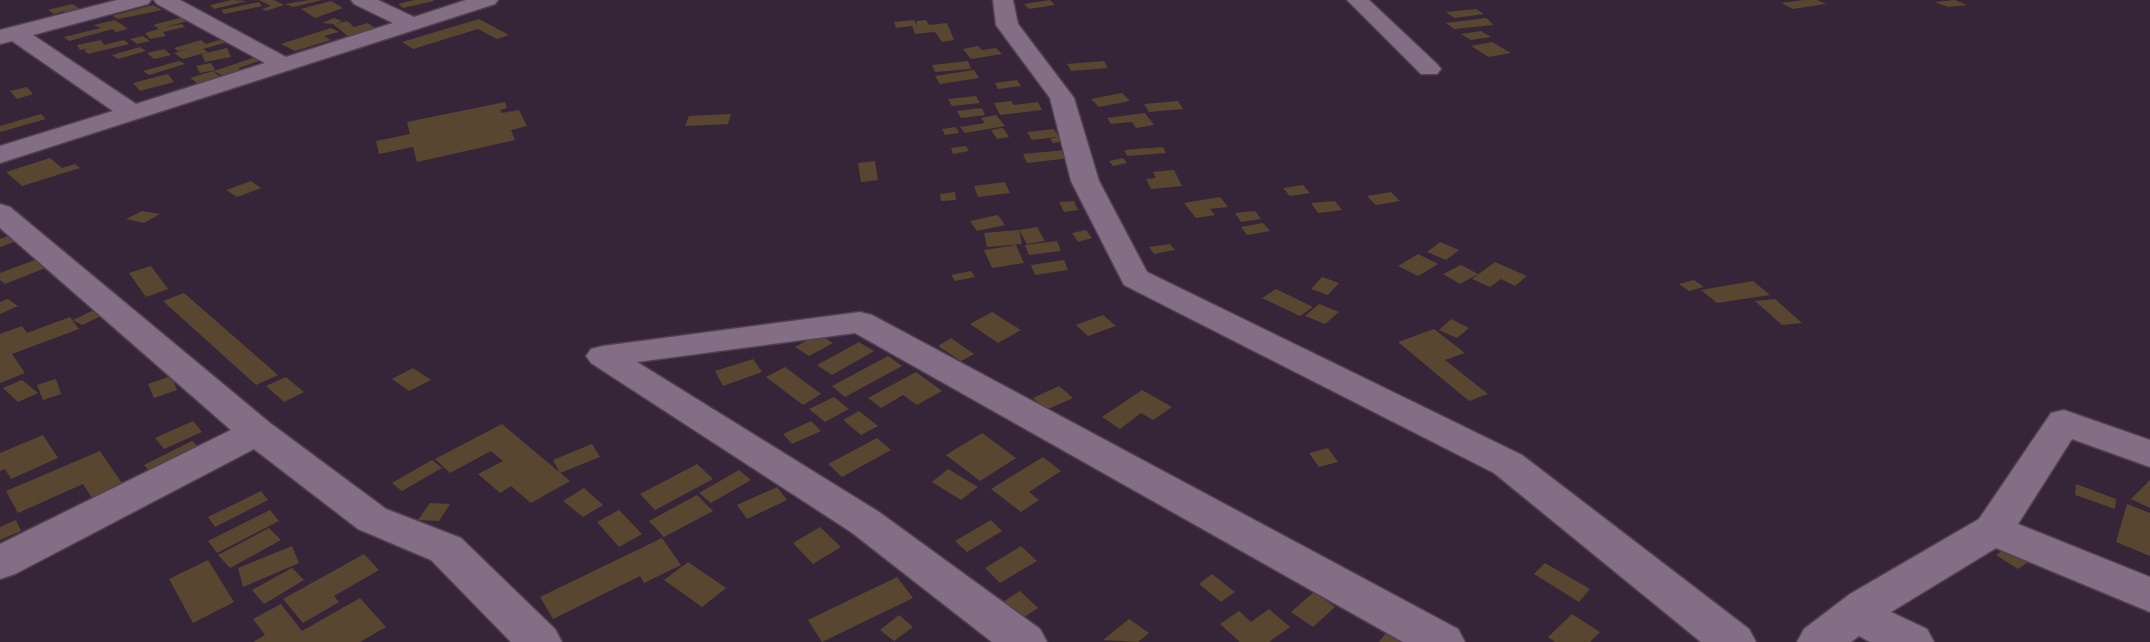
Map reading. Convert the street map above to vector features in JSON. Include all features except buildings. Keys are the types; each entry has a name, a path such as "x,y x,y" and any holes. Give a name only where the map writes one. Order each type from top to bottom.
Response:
{"street":[{"path":"7,35 141,0"},
{"path":"164,0 284,64"},
{"path":"361,0 412,24"},
{"path":"0,155 488,0"},
{"path":"1003,0 1007,24 1062,98 1085,181 1135,278 1508,464 1733,642"},
{"path":"1357,0 1428,69"},
{"path":"7,35 131,112"},
{"path":"0,213 257,432 372,519 447,549 538,642"},
{"path":"1024,642 865,522 603,356 860,322 1442,642"},
{"path":"1820,642 1855,614 1993,531 2064,422 2150,453"},
{"path":"0,562 257,432"},
{"path":"1993,531 2150,595"},
{"path":"1855,614 1911,642"}]}
